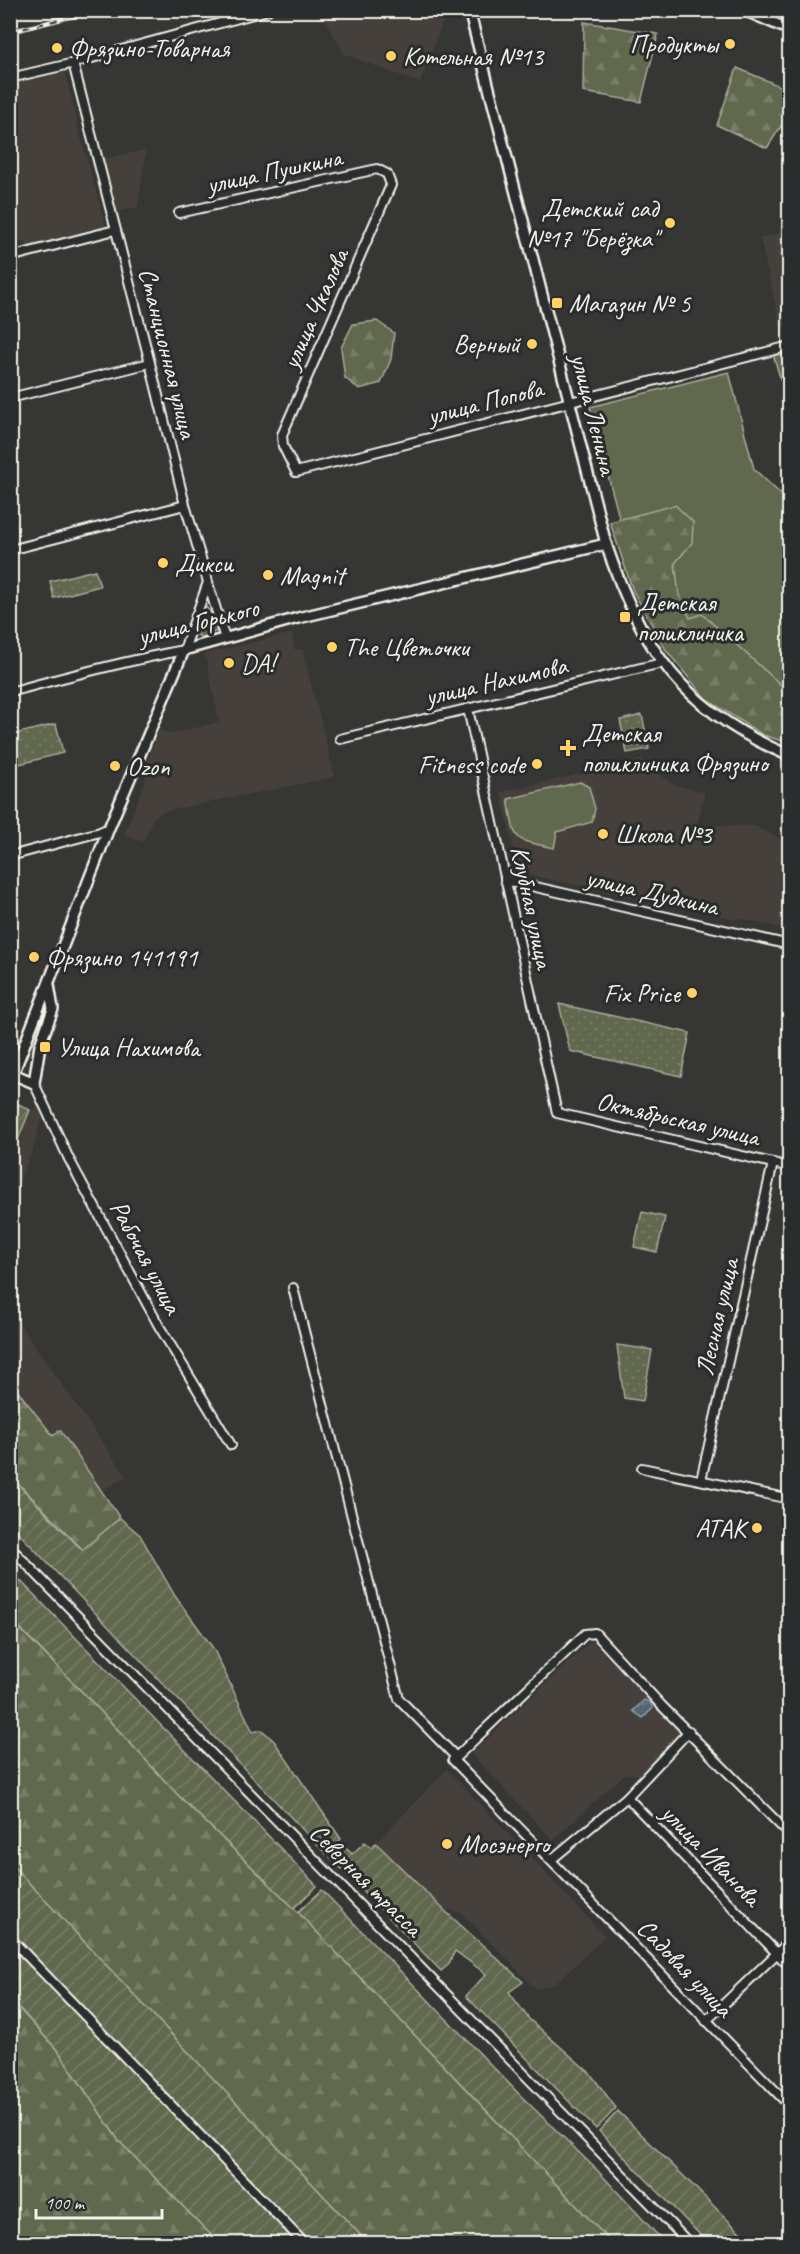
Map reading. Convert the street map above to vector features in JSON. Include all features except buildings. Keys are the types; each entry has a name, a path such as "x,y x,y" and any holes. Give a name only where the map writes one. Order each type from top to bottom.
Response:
{"street":[{"path":"10,78 268,10"},
{"name":"улица Ленина","path":"469,10 606,544 633,613 662,663 693,698 728,725 765,746 789,756"},
{"path":"744,10 789,30"},
{"name":"Станционная улица","path":"73,63 185,505 225,639"},
{"name":"улица Пушкина","path":"180,213 377,169"},
{"name":"улица Чкалова","path":"296,471 283,446 282,435 392,185 387,174 377,169"},
{"path":"10,257 115,230"},
{"name":"улица Попова","path":"296,471 789,346"},
{"path":"10,398 150,363"},
{"path":"10,549 185,505"},
{"name":"улица Горького","path":"10,692 123,662 184,650 298,618 606,544"},
{"path":"49,985 53,1009 40,1045 34,1083 12,1077 109,828 184,650 208,582"},
{"name":"улица Нахимова","path":"340,739 662,663"},
{"name":"Клубная улица","path":"468,709 557,1113"},
{"path":"10,856 109,828"},
{"name":"улица Дудкина","path":"505,880 789,945"},
{"name":"Рабочая улица","path":"34,1083 69,1159 159,1326 231,1445"},
{"name":"Октябрьская улица","path":"557,1113 789,1167"},
{"name":"Лесная улица","path":"701,1480 773,1163"},
{"name":"Садовая улица","path":"292,1288 399,1699 455,1756 453,1760 789,2106"},
{"path":"642,1468 789,1499"},
{"name":"Северная трасса","path":"10,1547 257,1802 334,1876 690,2244"},
{"path":"455,1756 585,1634 595,1633 789,1835"},
{"path":"551,1860 627,1797 689,1731"},
{"name":"улица Иванова","path":"627,1797 789,1967"},
{"path":"10,1938 305,2244"},
{"path":"706,2021 789,1941"}],"shaded area":[{"path":"331,10 440,11 445,15 420,83 344,54 321,13"},
{"path":"65,70 79,131 106,226 27,247 25,241 15,244 13,237 10,238 11,84"},
{"path":"146,150 138,207 116,212 102,159"},
{"path":"789,231 789,326 781,328 760,238"},
{"path":"292,633 295,650 302,649 335,777 166,811 153,818 143,842 124,835 146,779 145,768 159,730 170,734 219,722 205,654"},
{"name":"Школа №3","path":"642,760 674,785 705,792 697,825 755,826 789,843 789,930 519,873 501,792"},
{"path":"38,1103 43,1113 33,1149 11,1203 11,1156 30,1110 35,1110"},
{"path":"10,1310 126,1476 111,1486 101,1490 60,1431 53,1436 11,1381"},
{"path":"591,1641 641,1688 681,1731 641,1775 625,1774 553,1840 471,1754"},
{"path":"447,1769 605,1936 555,1984 536,1989 461,1912 444,1910 376,1843"}],"green space":[{"path":"584,22 658,34 641,102 583,92"},
{"path":"737,68 789,90 789,114 767,148 717,125"},
{"path":"377,321 394,333 391,359 381,383 359,389 345,378 341,348 353,324"},
{"path":"790,350 789,408 773,354"},
{"path":"729,372 754,469 789,502 789,734 772,729 625,540 590,407"},
{"path":"675,505 693,522 692,543 675,563 679,595 690,618 702,614 789,692 789,743 763,735 706,699 666,650 633,591 610,522"},
{"path":"95,570 100,586 54,598 50,581"},
{"path":"206,607 216,619 217,631 201,637 197,635"},
{"path":"642,715 649,749 627,753 620,720"},
{"path":"56,724 63,753 11,766 11,735"},
{"path":"580,782 589,787 595,809 592,822 557,832 554,848 529,843 517,836 512,824 508,799"},
{"path":"559,1004 690,1033 681,1076 570,1051"},
{"path":"13,1101 30,1110 11,1156 11,1106"},
{"path":"642,1212 665,1217 657,1252 634,1247"},
{"path":"617,1345 652,1350 643,1401 624,1398"},
{"path":"10,1381 53,1436 60,1430 120,1518 83,1550 11,1476"},
{"path":"10,1476 82,1550 120,1518 140,1535 175,1596 213,1648 253,1732 262,1730 274,1741 341,1839 326,1854 11,1525"},
{"path":"10,1570 317,1886 294,1908 179,1796 11,1619"},
{"path":"10,1619 95,1705 179,1796 298,1912 612,2243 368,2243 11,1864"},
{"path":"365,1842 371,1847 376,1843 444,1910 523,1982 509,1992 529,2019 590,2073 616,2108 596,2129 466,1996 486,1974 455,1951 448,1965 441,1971 330,1857 343,1845 352,1854"},
{"path":"11,1864 368,2243 219,2243 119,2141 59,2052 11,1999"},
{"path":"322,1890 519,2094 597,2170 665,2243 612,2243 298,1912"},
{"path":"10,1999 59,2052 119,2141 219,2243 11,2243"},
{"path":"618,2111 751,2243 708,2243 599,2131"}],"water":[{"path":"644,1700 650,1702 653,1708 643,1718 633,1711"}],"railway":[{"path":"10,32 97,10"}],"place":[{"name":"Продукты","path":"730,44"},
{"name":"Фрязино-Товарная","path":"57,48"},
{"name":"Котельная №13","path":"391,56"},
{"name":"Детский сад №17 \"Берёзка\"","path":"670,223"},
{"name":"Магазин № 5","path":"557,303"},
{"name":"Верный","path":"532,344"},
{"name":"Дикси","path":"163,563"},
{"name":"Magnit","path":"268,575"},
{"name":"Детская поликлиника","path":"625,617"},
{"name":"The Цветочки","path":"332,647"},
{"name":"DA!","path":"229,663"},
{"name":"Детская поликлиника Фрязино","path":"568,748"},
{"name":"Fitness code","path":"537,764"},
{"name":"Ozon","path":"115,766"},
{"name":"Школа №3","path":"603,834"},
{"name":"Фрязино 141191","path":"34,957"},
{"name":"Fix Price","path":"692,993"},
{"name":"Улица Нахимова","path":"45,1047"},
{"name":"АТАК","path":"757,1528"},
{"name":"Мосэнерго","path":"447,1844"}]}
